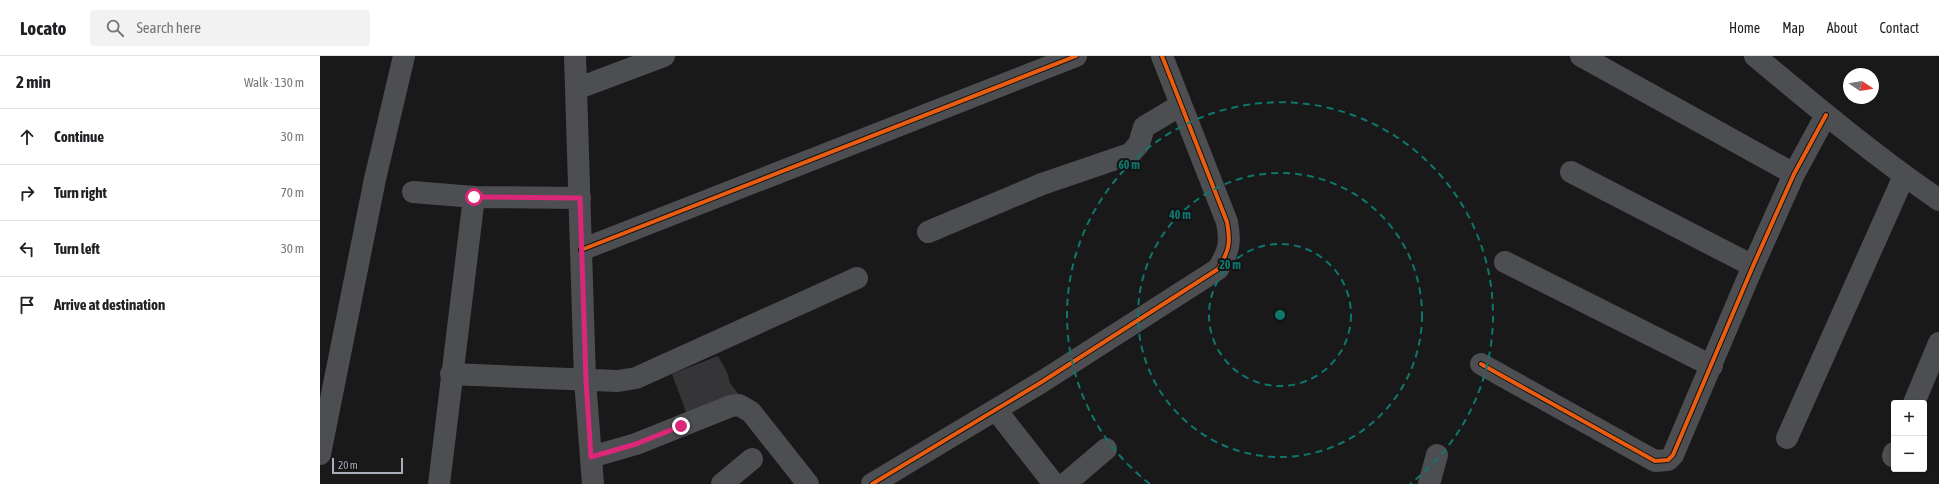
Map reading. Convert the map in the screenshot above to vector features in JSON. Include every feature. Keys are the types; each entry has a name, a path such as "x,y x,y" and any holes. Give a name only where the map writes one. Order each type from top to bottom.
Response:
{"street":[{"path":"320,454 375,180 404,56"},
{"path":"575,56 586,380 593,484"},
{"path":"576,89 664,56"},
{"path":"581,250 738,187 1076,56"},
{"path":"872,484 996,410 1218,270 1227,253 1230,238 1227,222 1162,56"},
{"path":"1581,56 1794,174"},
{"path":"1755,56 1826,115 1904,176 1939,200"},
{"path":"928,232 1042,184 1130,154 1139,144 1144,126 1181,105"},
{"path":"1481,364 1655,461 1668,460 1673,454 1712,366 1753,266 1794,174 1826,115"},
{"path":"1571,172 1753,266"},
{"path":"1787,438 1904,176"},
{"path":"413,192 474,197 580,198"},
{"path":"439,484 451,374 474,197"},
{"path":"1505,262 1712,366"},
{"path":"451,374 618,381 636,378 857,278"},
{"path":"1915,400 1939,343"},
{"path":"591,457 636,444 731,406 740,406 751,412 808,484"},
{"path":"996,410 1054,484"},
{"path":"1065,484 1106,449"},
{"path":"1429,484 1437,455"},
{"path":"722,484 752,458"}],"building":[{"path":"718,356 727,372 730,383 740,396 690,423 672,374"}],"cycle path":[{"path":"581,250 1076,56"},
{"path":"872,484 1040,383 1218,269 1225,257 1228,247 1229,236 1227,222 1162,56"},
{"path":"1481,364 1655,461 1668,460 1673,455 1753,266 1794,174 1826,115"}],"route":[{"path":"474,197 580,198 586,380 591,457 636,444 681,426"}]}
